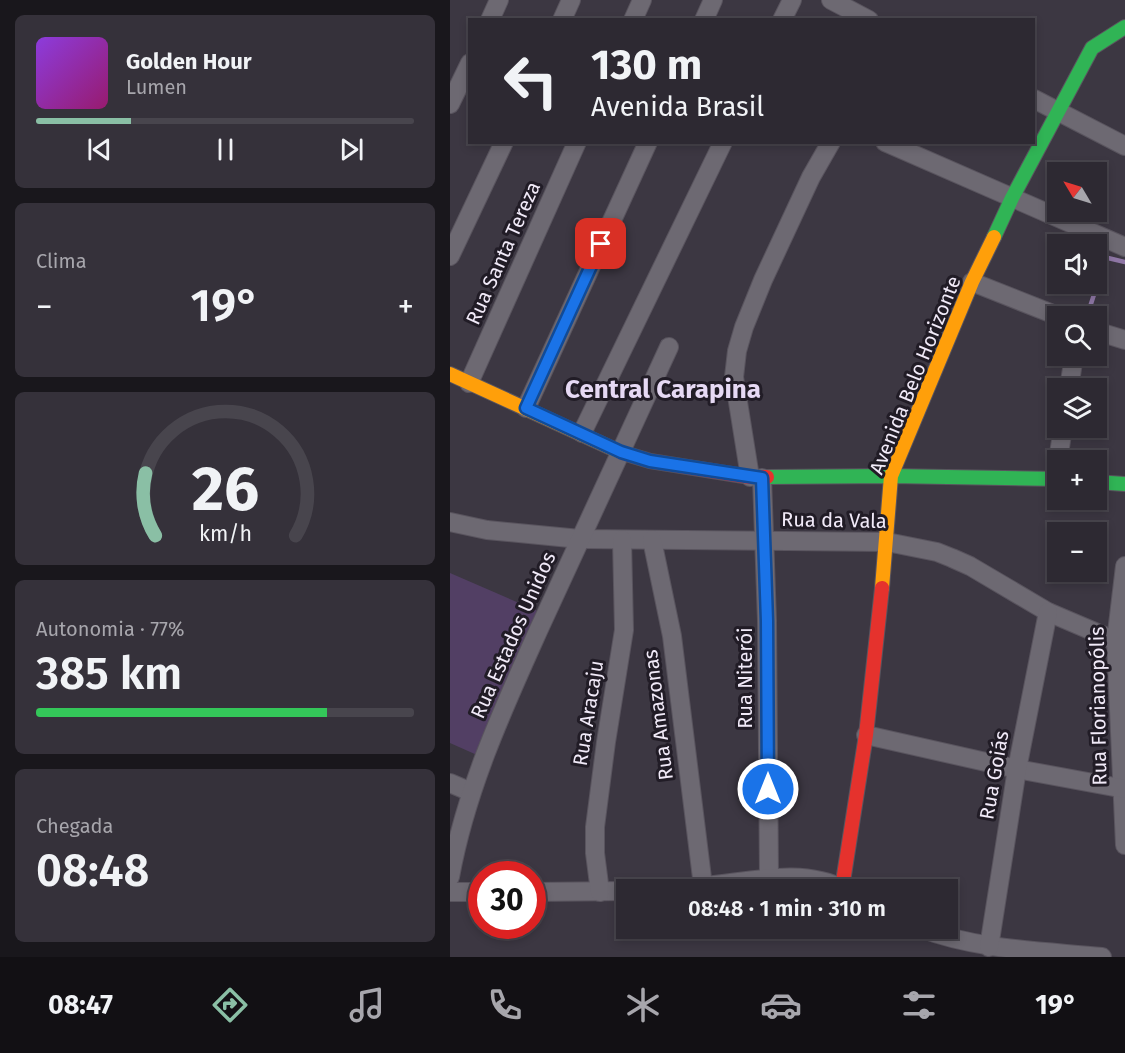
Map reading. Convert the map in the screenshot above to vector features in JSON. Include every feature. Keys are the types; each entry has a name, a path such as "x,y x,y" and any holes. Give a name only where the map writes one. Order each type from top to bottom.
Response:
{"street":[{"path":"491,18 499,0"},
{"path":"563,18 571,0"},
{"path":"634,18 642,0"},
{"path":"705,18 713,0"},
{"path":"783,18 792,0"},
{"path":"831,0 865,18"},
{"name":"Avenida Belo Horizonte","path":"845,879 866,735 887,542 891,476 972,282 1012,198 1092,48 1125,27"},
{"path":"450,104 468,67"},
{"path":"1035,99 1125,146"},
{"path":"450,256 503,144"},
{"name":"Rua Santa Tereza","path":"469,383 576,144"},
{"path":"526,408 647,144"},
{"path":"582,433 722,144"},
{"name":"Rua Niterói","path":"769,879 767,621 764,542 756,477 735,376 737,351 763,280 830,144"},
{"path":"890,144 1125,248"},
{"path":"972,282 1047,312"},
{"path":"1107,334 1125,340"},
{"name":"Rua Estados Unidos","path":"450,877 457,838 471,792 504,707 669,347"},
{"path":"450,374 621,452 650,461 756,477 891,476 1047,479"},
{"path":"1107,483 1125,484"},
{"name":"Rua da Vala","path":"450,522 487,530 580,539 887,542 937,552 952,558 970,566 1048,612 1120,642"},
{"name":"Rua Aracaju","path":"600,892 595,852 595,827 624,630 622,540"},
{"name":"Rua Amazonas","path":"652,540 672,636 702,879"},
{"name":"Rua Florianopólis","path":"1125,566 1120,642 1125,845"},
{"name":"Rua Goiás","path":"989,946 1017,770 1048,612"},
{"path":"866,735 1017,770 1124,789"},
{"path":"450,783 471,792"},
{"path":"546,892 616,891"},
{"path":"450,892 468,892"},
{"path":"953,939 989,946 1102,957"}],"shaded area":[{"path":"450,573 540,612 477,755 450,743"}],"waterway":[{"path":"1090,306 1105,261 1108,258 1125,262"}],"traffic: fast":[{"path":"994,237 1012,198 1092,48 1125,27"},
{"path":"767,477 1047,479"},
{"path":"1107,483 1125,484"}],"traffic: slow":[{"path":"882,588 891,476 972,282 994,237"},
{"path":"450,374 620,452"}],"traffic: jam":[{"path":"620,452 650,461 750,477 767,477"},
{"path":"843,879 866,735 882,588"}],"district":[{"name":"Central Carapina","path":"663,389"}],"route":[{"path":"601,244 526,408 621,452 650,461 762,478 767,621 768,789"}]}
